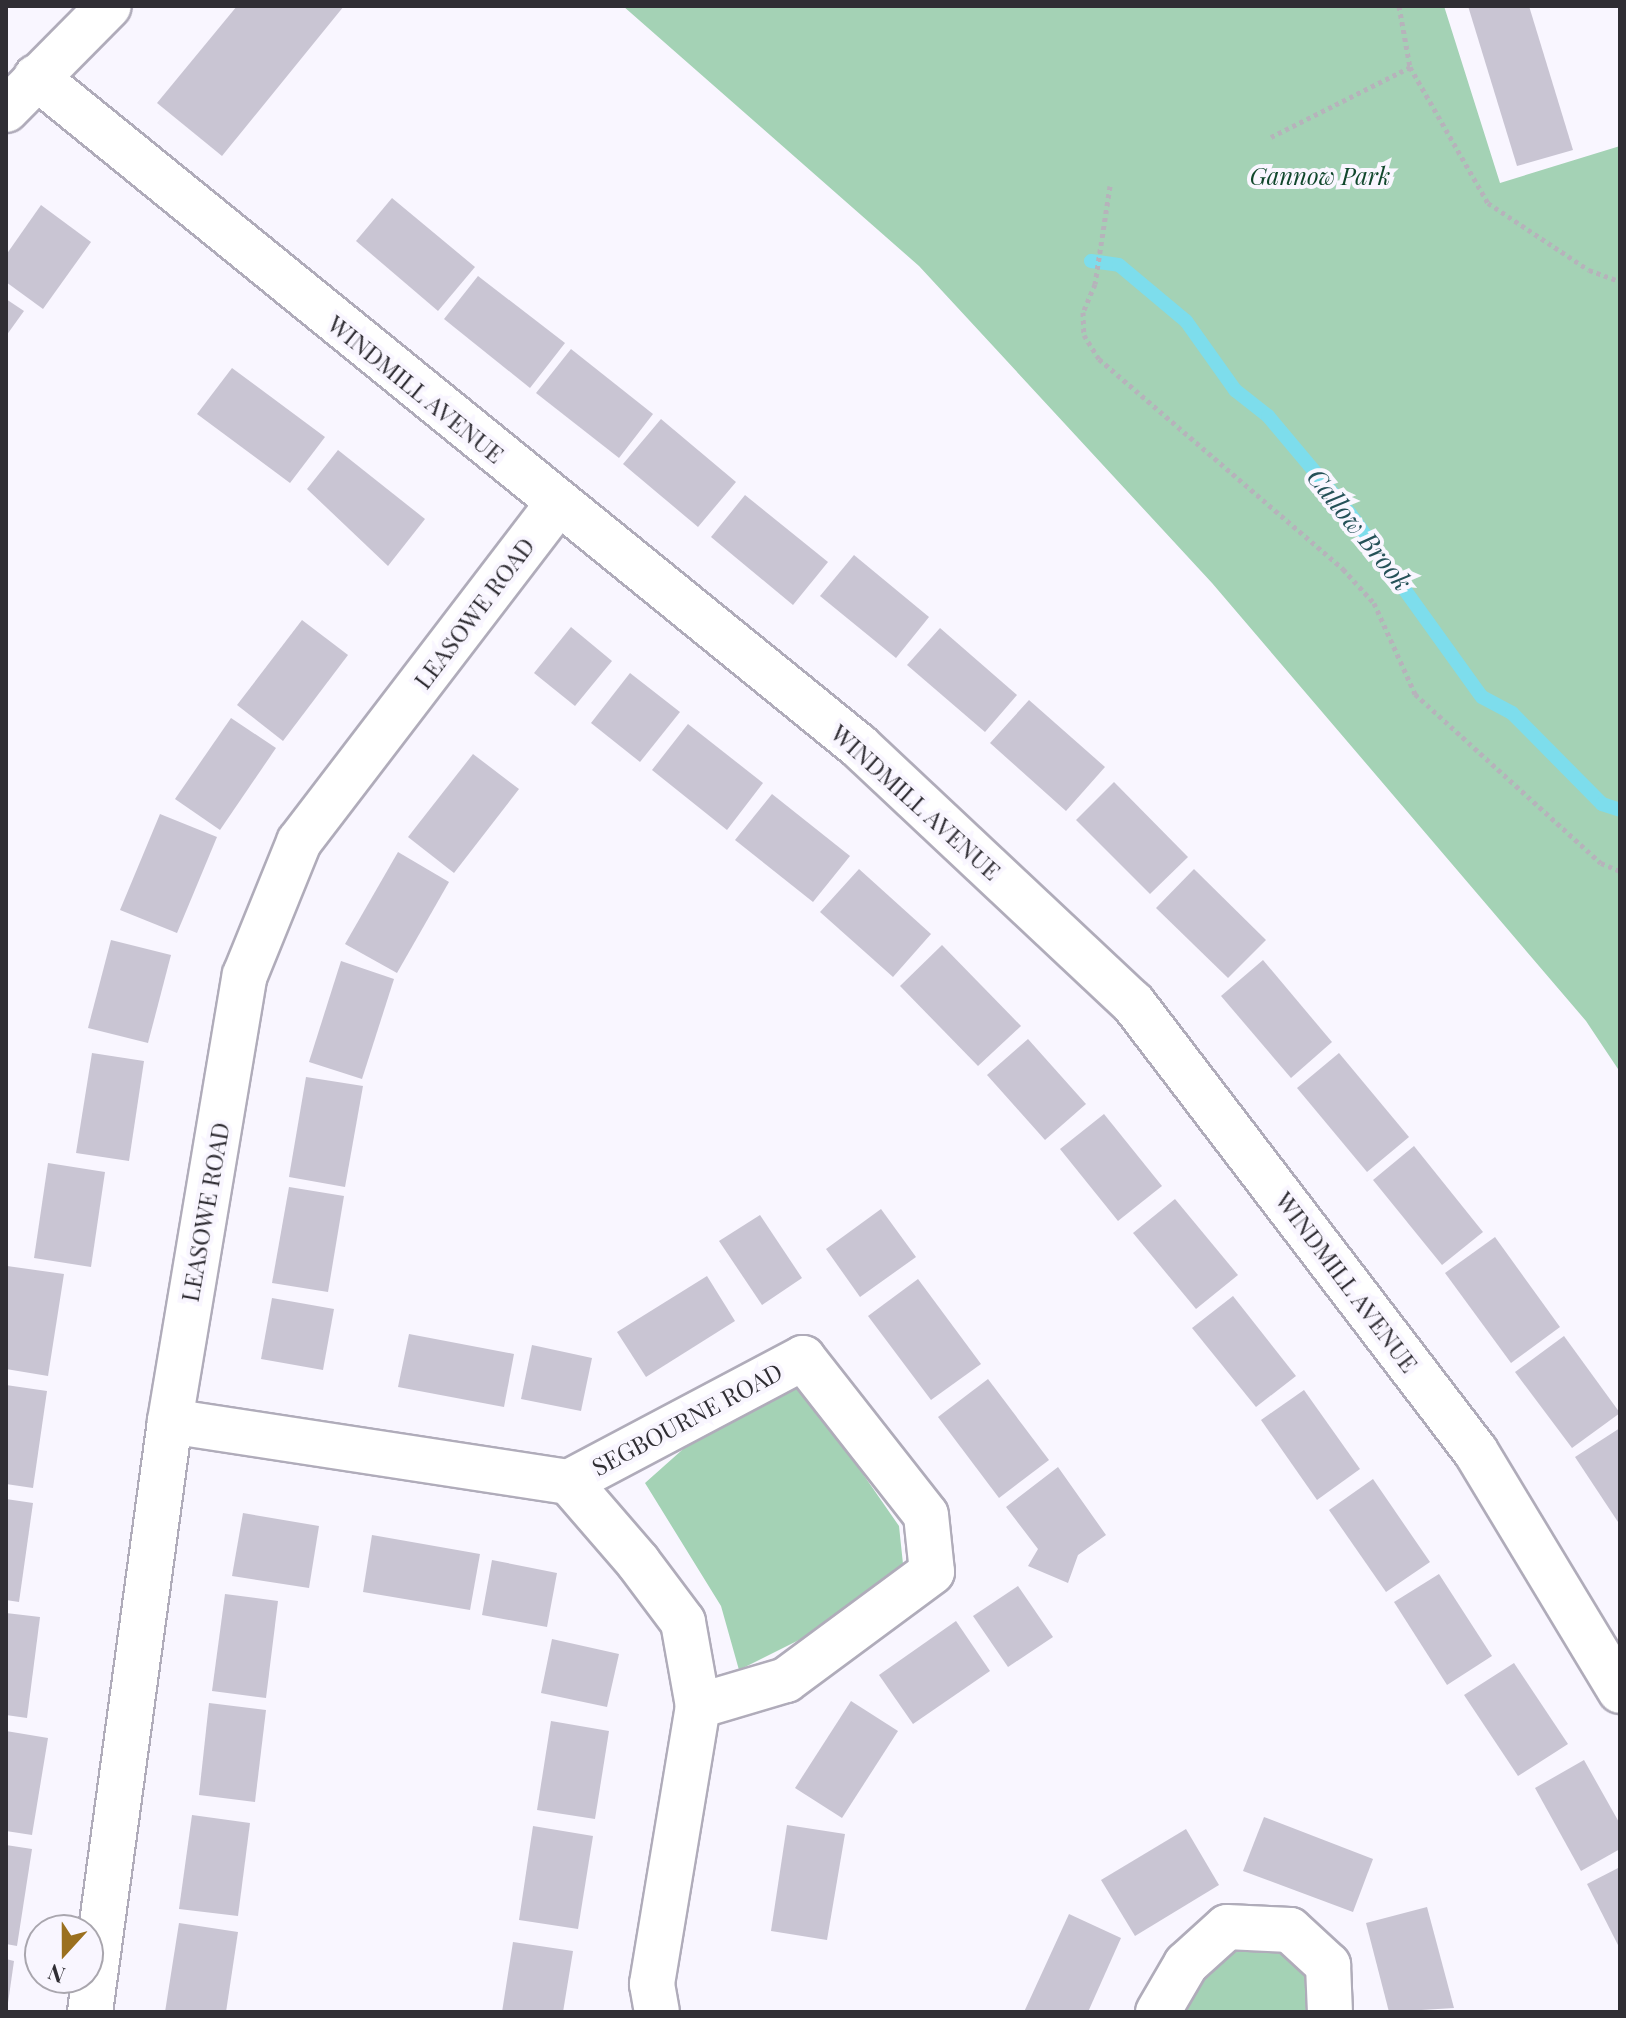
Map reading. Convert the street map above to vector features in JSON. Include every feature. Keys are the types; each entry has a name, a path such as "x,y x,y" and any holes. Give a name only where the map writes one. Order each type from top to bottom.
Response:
{"street":[{"path":"6,110 109,6"},
{"name":"WINDMILL AVENUE","path":"36,77 557,505 860,747 1133,1003 1476,1452 1620,1691"},
{"name":"LEASOWE ROAD","path":"90,2012 170,1421 245,975 278,883 299,842 557,505"},
{"name":"SEGBOURNE ROAD","path":"170,1421 569,1482 803,1358 926,1515 932,1572 786,1680 698,1706"},
{"name":"SEGBOURNE ROAD","path":"569,1482 683,1622 698,1706 652,1984 657,2012"},
{"path":"1158,2012 1186,1964 1227,1927 1290,1930 1328,1965 1330,2012"}],"path":[{"path":"1399,6 1410,67 1488,203 1589,270 1620,281"},
{"path":"1271,137 1410,67"},
{"path":"1110,186 1095,284 1083,312 1084,335 1099,359 1343,569 1374,603 1415,694 1601,863 1620,871"}],"green space":[{"name":"Gannow Park","path":"623,6 1444,6 1500,183 1620,146 1620,1072 1586,1021 1212,583 919,266"},
{"path":"797,1379 899,1526 903,1564 807,1636 739,1670 721,1606 645,1483 718,1418"},
{"path":"1229,1941 1268,1941 1307,1960 1310,2012 1184,2012"}],"building":[{"path":"237,6 344,6 222,156 157,103"},
{"path":"1468,6 1529,6 1573,150 1517,166"},
{"path":"392,198 475,267 438,311 356,241"},
{"path":"41,205 91,242 43,309 6,282 6,255"},
{"path":"478,276 565,343 530,388 444,319"},
{"path":"6,299 24,311 6,336"},
{"path":"571,349 653,414 619,458 536,393"},
{"path":"232,368 325,437 290,483 197,414"},
{"path":"661,419 736,482 698,527 623,464"},
{"path":"338,450 425,519 388,566 307,489"},
{"path":"745,495 828,562 793,605 711,537"},
{"path":"854,555 929,617 896,658 820,596"},
{"path":"302,620 348,655 283,741 237,705"},
{"path":"571,627 612,661 575,706 534,673"},
{"path":"940,628 1017,695 985,732 907,665"},
{"path":"630,673 680,712 640,762 591,723"},
{"path":"1029,700 1105,767 1066,811 990,743"},
{"path":"231,718 276,748 220,830 175,799"},
{"path":"688,724 763,783 727,830 652,770"},
{"path":"473,754 519,789 454,873 408,837"},
{"path":"1114,782 1188,857 1150,894 1076,820"},
{"path":"772,794 850,856 813,902 735,840"},
{"path":"160,814 217,837 177,933 120,910"},
{"path":"398,852 449,882 397,973 345,944"},
{"path":"859,869 931,934 893,977 820,912"},
{"path":"1194,869 1266,940 1228,978 1156,908"},
{"path":"111,940 171,955 148,1043 88,1028"},
{"path":"942,945 1021,1026 978,1066 900,986"},
{"path":"1263,960 1332,1042 1291,1078 1221,996"},
{"path":"341,961 394,979 362,1079 309,1062"},
{"path":"1028,1039 1086,1104 1045,1140 987,1075"},
{"path":"92,1053 144,1061 129,1161 76,1153"},
{"path":"1339,1053 1409,1137 1367,1172 1297,1088"},
{"path":"306,1077 363,1086 345,1187 289,1177"},
{"path":"1104,1114 1162,1186 1118,1221 1060,1149"},
{"path":"1414,1146 1483,1232 1442,1265 1373,1180"},
{"path":"48,1163 105,1172 91,1267 34,1258"},
{"path":"289,1187 344,1196 328,1292 272,1283"},
{"path":"1175,1199 1238,1275 1196,1309 1133,1233"},
{"path":"881,1209 916,1257 860,1297 826,1249"},
{"path":"760,1215 802,1278 762,1305 719,1241"},
{"path":"1495,1237 1560,1327 1511,1363 1445,1273"},
{"path":"7,1266 64,1274 48,1376 6,1369"},
{"path":"707,1276 735,1321 646,1377 617,1332"},
{"path":"918,1279 981,1364 931,1400 868,1316"},
{"path":"1233,1296 1296,1376 1256,1407 1192,1328"},
{"path":"272,1298 334,1309 323,1370 261,1359"},
{"path":"409,1334 514,1354 504,1407 398,1387"},
{"path":"1564,1336 1620,1413 1572,1448 1515,1372"},
{"path":"532,1345 592,1358 581,1411 521,1399"},
{"path":"988,1379 1049,1460 999,1498 938,1417"},
{"path":"6,1385 47,1391 33,1488 6,1484"},
{"path":"1304,1390 1360,1469 1317,1500 1261,1420"},
{"path":"1620,1428 1620,1525 1575,1457"},
{"path":"1058,1467 1106,1535 1078,1555 1068,1583 1028,1566 1038,1549 1006,1507"},
{"path":"1373,1479 1430,1562 1386,1592 1329,1510"},
{"path":"6,1499 33,1503 19,1602 6,1600"},
{"path":"243,1513 319,1526 309,1588 232,1576"},
{"path":"372,1535 480,1554 470,1610 363,1592"},
{"path":"492,1560 557,1573 547,1627 482,1615"},
{"path":"1439,1574 1492,1656 1447,1685 1394,1602"},
{"path":"1018,1586 1053,1637 1008,1667 973,1616"},
{"path":"225,1594 278,1601 266,1698 212,1691"},
{"path":"6,1613 40,1617 27,1718 6,1715"},
{"path":"956,1621 990,1671 913,1724 879,1675"},
{"path":"552,1639 619,1654 607,1707 541,1693"},
{"path":"1514,1663 1568,1744 1518,1776 1464,1695"},
{"path":"851,1701 898,1731 842,1818 795,1788"},
{"path":"209,1703 266,1710 255,1802 199,1795"},
{"path":"551,1721 609,1731 595,1819 537,1810"},
{"path":"6,1731 48,1738 32,1835 6,1831"},
{"path":"1584,1760 1620,1824 1620,1849 1581,1871 1535,1788"},
{"path":"192,1815 250,1823 238,1916 179,1909"},
{"path":"1264,1817 1373,1859 1353,1912 1243,1871"},
{"path":"787,1825 845,1834 827,1940 771,1931"},
{"path":"533,1826 593,1836 578,1929 519,1920"},
{"path":"1186,1829 1219,1885 1135,1936 1101,1880"},
{"path":"6,1845 32,1849 17,1946 6,1944"},
{"path":"1620,1867 1620,1949 1587,1884"},
{"path":"1427,1907 1454,2008 1389,2012 1366,1923"},
{"path":"1069,1914 1121,1938 1088,2012 1024,2012"},
{"path":"179,1923 238,1932 226,2012 165,2012"},
{"path":"513,1942 573,1951 563,2012 502,2012"},
{"path":"6,1959 14,1961 8,2003 6,2003"}],"waterway":[{"name":"Callow Brook","path":"1091,261 1119,265 1186,321 1235,390 1268,416 1351,515 1482,697 1512,713 1602,804 1620,810"}]}
